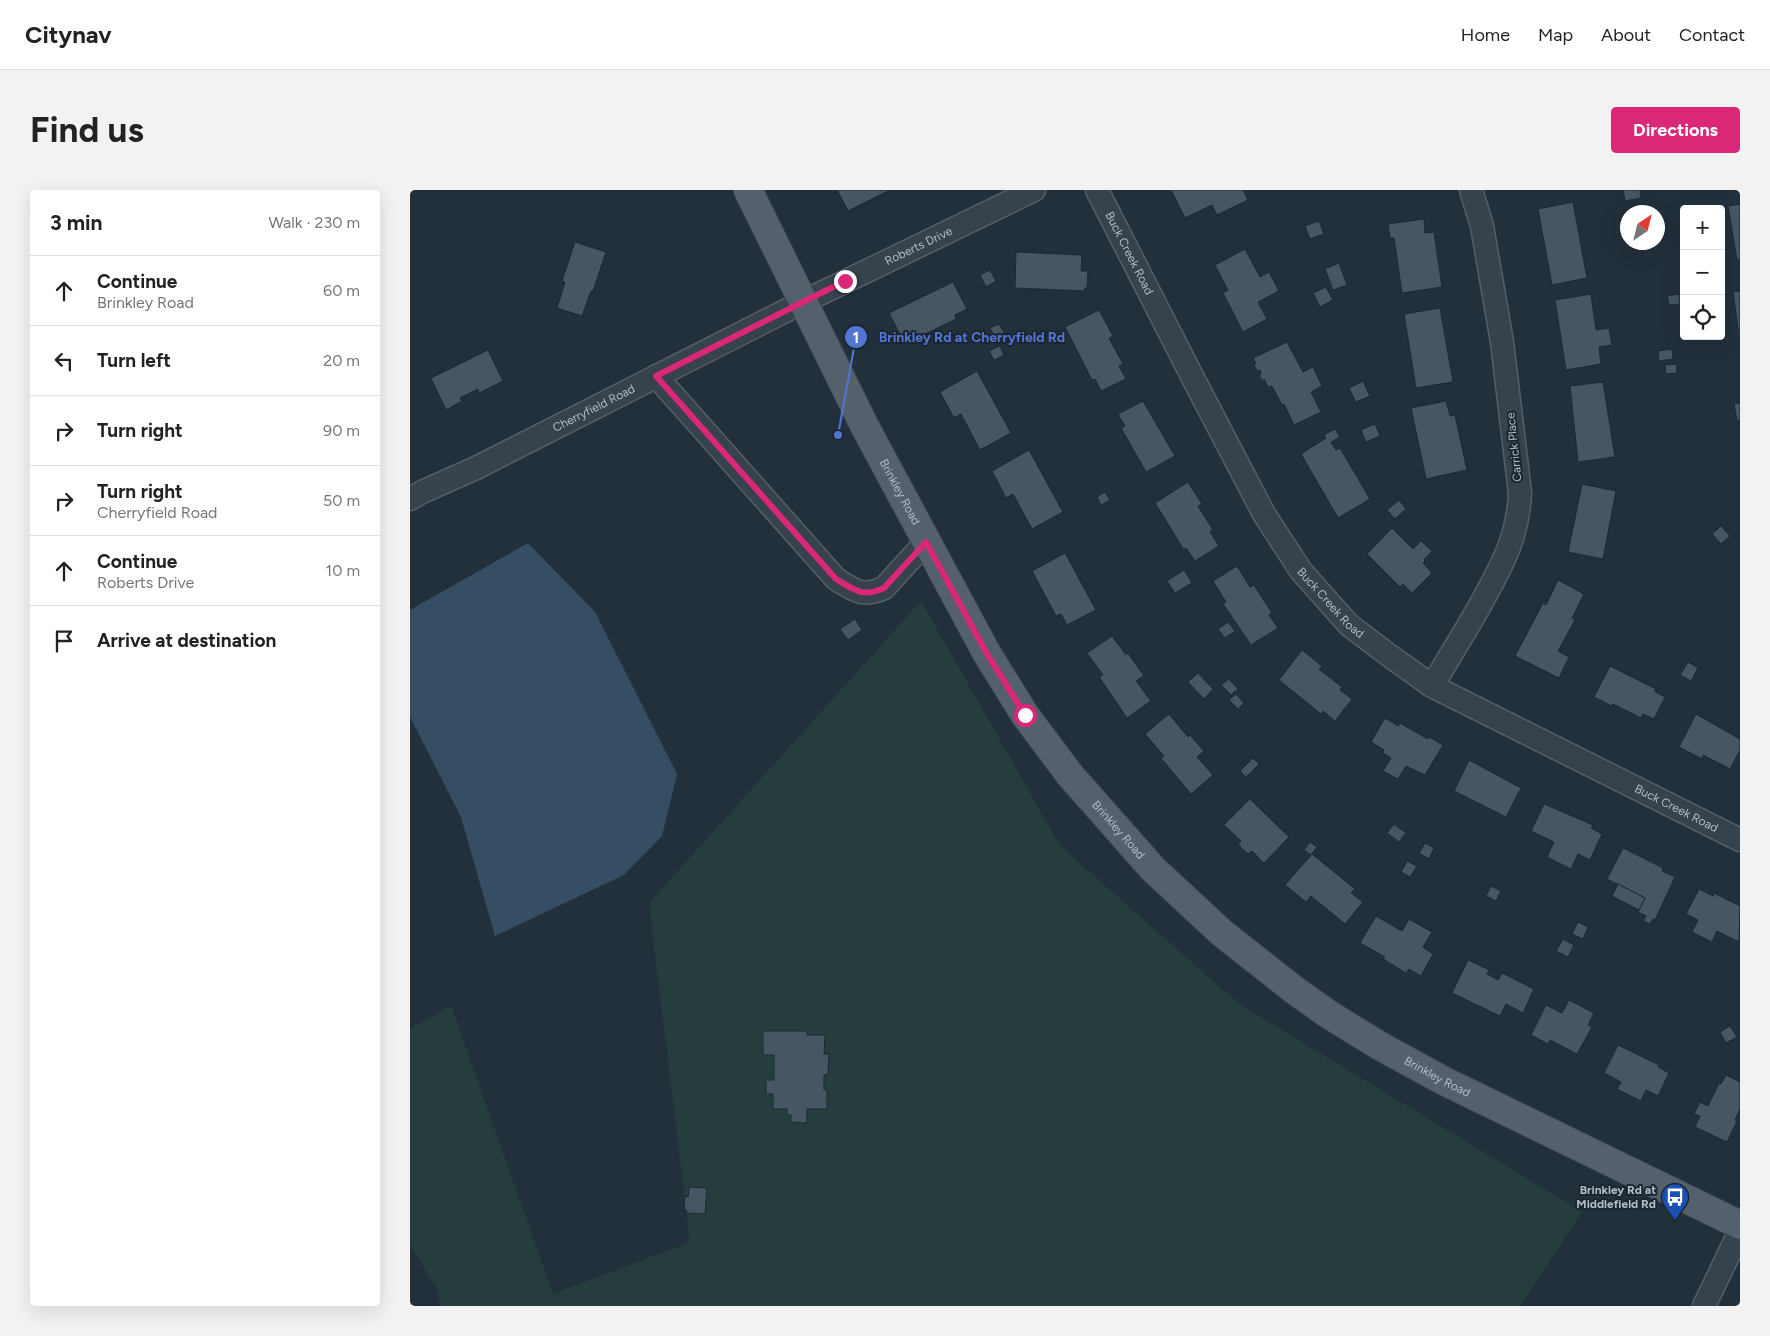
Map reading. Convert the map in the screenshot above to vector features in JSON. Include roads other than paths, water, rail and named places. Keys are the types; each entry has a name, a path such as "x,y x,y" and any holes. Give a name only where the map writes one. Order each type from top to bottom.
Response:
{"main road":[{"name":"Brinkley Road","path":"748,190 864,425 986,652 1025,715 1070,775 1153,869 1222,933 1300,994 1328,1014 1380,1046 1444,1081 1740,1224"}],"street":[{"name":"Roberts Drive","path":"803,302 1034,190"},
{"name":"Buck Creek Road","path":"1097,190 1264,514 1302,571 1320,594 1350,625 1432,686 1740,840"},
{"name":"Carrick Place","path":"1432,686 1506,559 1519,514 1520,494 1502,342 1482,226 1471,190"},
{"name":"Cherryfield Road","path":"410,499 476,468 803,302"},
{"path":"656,376 836,579 866,594 875,592 884,588 926,542"},
{"path":"1704,1306 1740,1231"}],"water":[{"path":"528,543 595,612 677,774 662,836 624,875 495,936 461,817 410,717 410,610"}],"place":[{"name":"Brinkley Rd at Cherryfield Rd","path":"838,435"},
{"name":"Brinkley Rd at Middlefield Rd","path":"1675,1221"}]}
